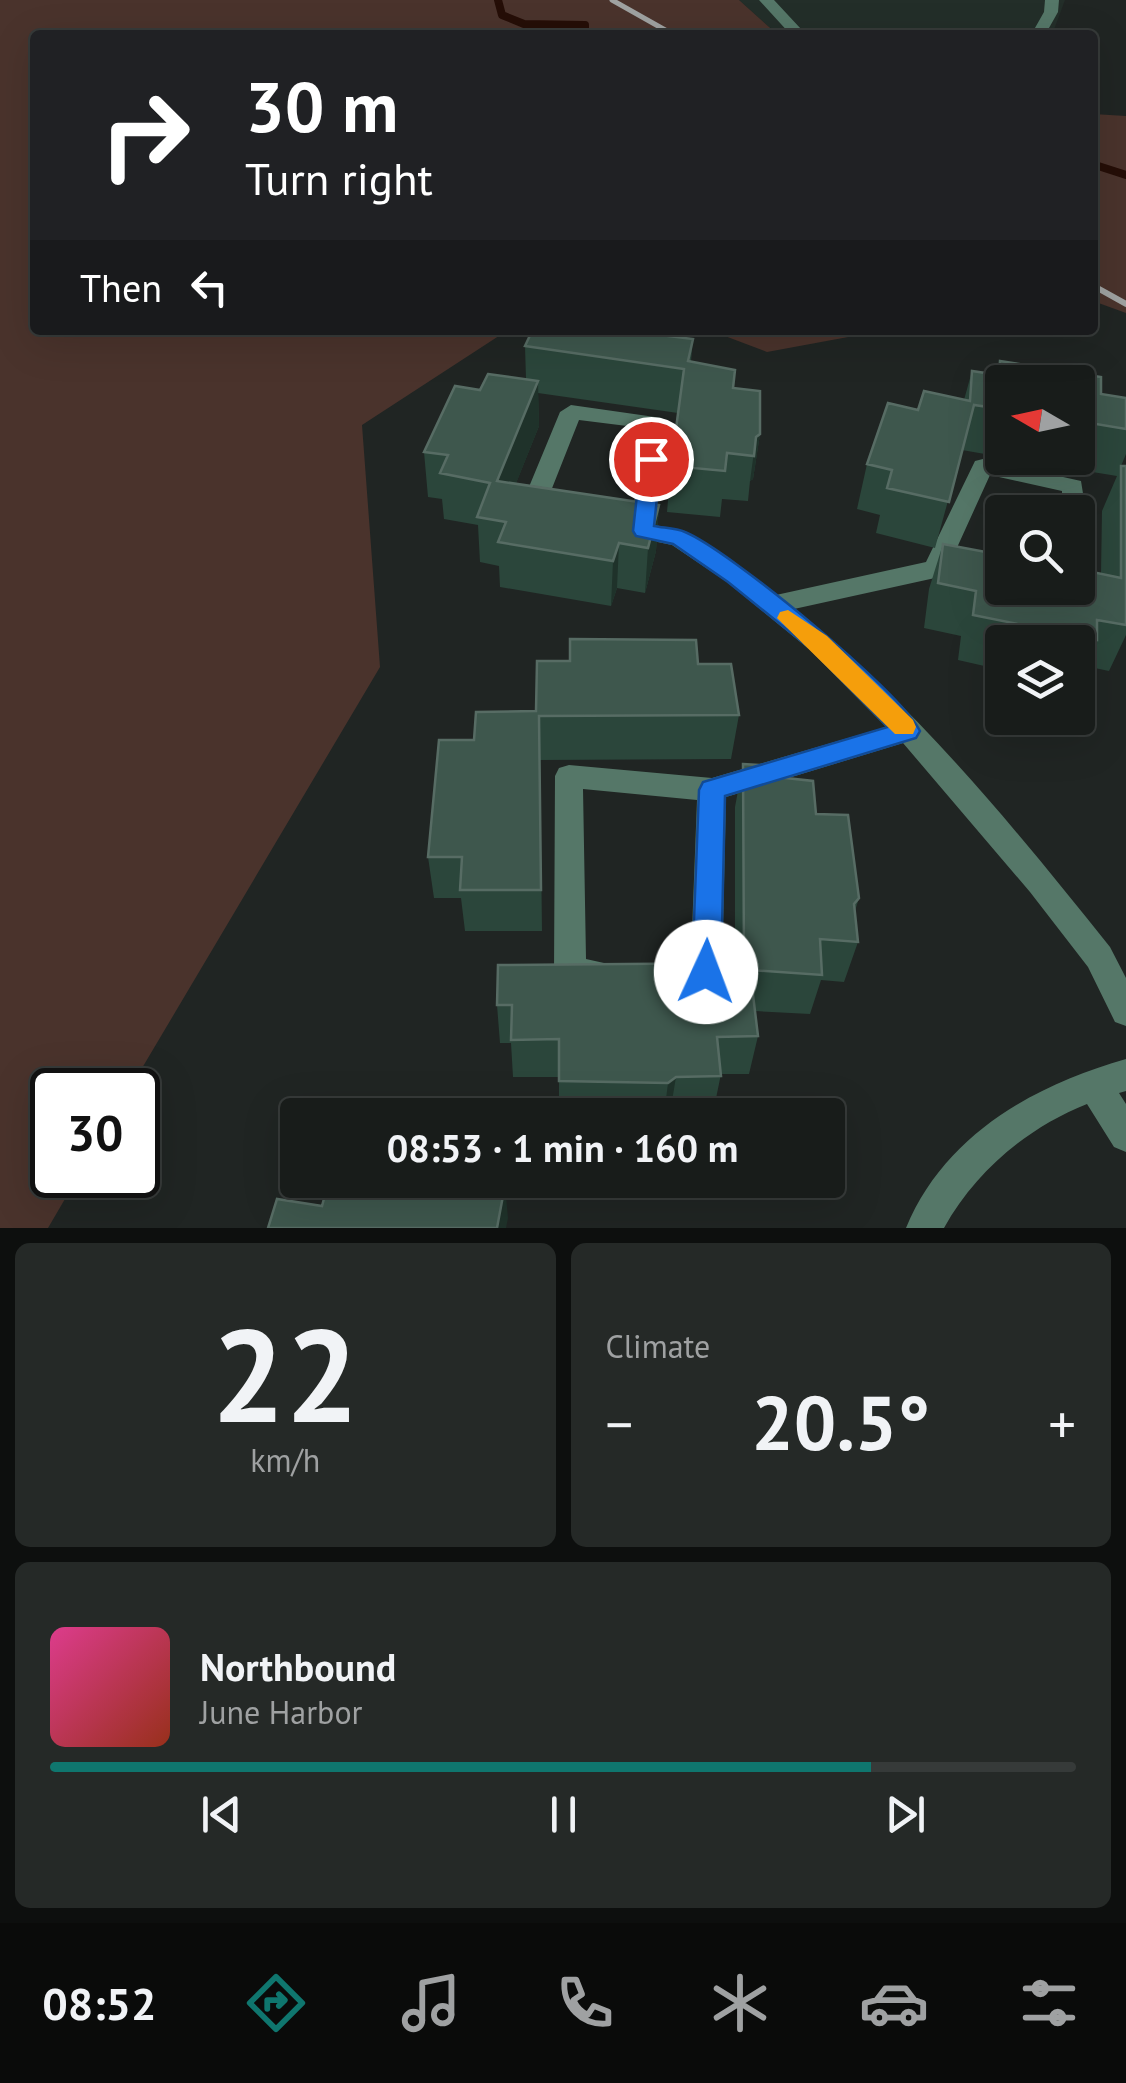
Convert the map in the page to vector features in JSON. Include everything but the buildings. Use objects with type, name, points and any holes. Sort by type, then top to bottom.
[{"type":"street","points":[[766,0],[794,30]]},
{"type":"street","points":[[1041,30],[1052,0]]},
{"type":"street","points":[[568,518],[531,511],[571,412],[654,423],[643,531]]},
{"type":"street","points":[[935,569],[983,466],[1073,486],[1073,495]]},
{"type":"street","points":[[606,524],[679,538],[819,642],[908,731],[1030,869],[1099,957],[1126,1011]]},
{"type":"street","points":[[772,605],[935,569],[985,579]]},
{"type":"street","points":[[712,790],[706,972],[570,974],[569,776],[712,790],[908,731]]},
{"type":"street","points":[[924,1228],[948,1188],[998,1134],[1027,1113],[1109,1079],[1126,1134]]},
{"type":"shaded area","points":[[0,0],[739,0],[772,30],[30,30],[30,335],[500,335],[362,425],[380,667],[142,1068],[30,1068],[30,1198],[66,1198],[48,1228],[0,1228]]},
{"type":"shaded area","points":[[739,0],[1065,0],[1054,30],[772,30]]},
{"type":"shaded area","points":[[1098,114],[1126,116],[1126,313],[1098,303]]},
{"type":"shaded area","points":[[722,335],[859,335],[767,352]]},
{"type":"waterway","points":[[498,0],[502,15],[524,24],[585,25],[585,30]]},
{"type":"waterway","points":[[1098,166],[1126,175]]},
{"type":"railway","points":[[612,0],[665,30]]},
{"type":"railway","points":[[1098,288],[1126,304]]},
{"type":"slow traffic","points":[[788,618],[819,642],[904,727]]},
{"type":"route","points":[[651,459],[643,531],[679,538],[736,576],[819,642],[908,731],[712,790],[706,972]]}]
